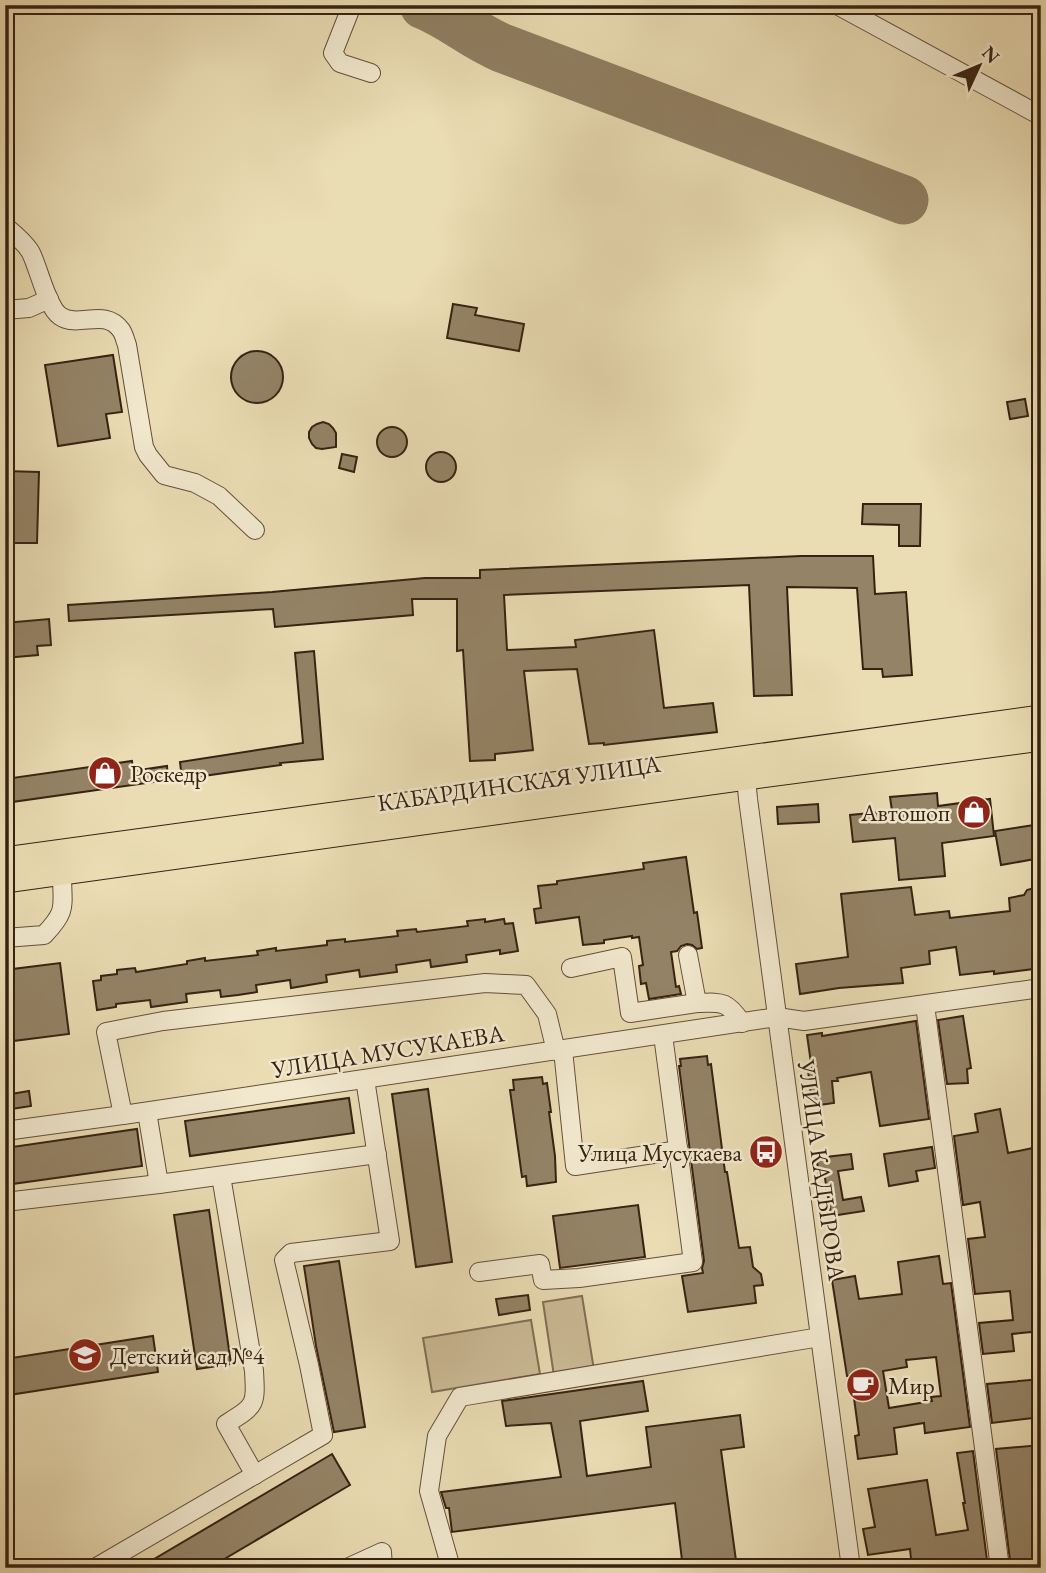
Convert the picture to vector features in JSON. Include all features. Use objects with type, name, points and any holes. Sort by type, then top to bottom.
[{"type":"main road","name":"КАБАРДИНСКАЯ УЛИЦА","points":[[5,881],[745,768],[1041,717]]},
{"type":"main road","name":"КАБАРДИНСКАЯ УЛИЦА","points":[[5,859],[745,768],[1041,739]]},
{"type":"street","points":[[352,5],[333,53],[340,62],[371,74]]},
{"type":"street","points":[[837,5],[1041,116]]},
{"type":"street","points":[[5,226],[30,250],[52,307],[61,317],[72,320],[101,318],[121,330],[127,345],[142,437],[148,454],[164,475],[195,484],[219,496],[255,530]]},
{"type":"street","points":[[5,310],[29,308],[49,299]]},
{"type":"street","name":"УЛИЦА КАДЫРОВА","points":[[745,768],[851,1568]]},
{"type":"street","points":[[5,939],[44,935],[58,920],[63,908],[62,874]]},
{"type":"street","points":[[688,955],[697,1003]]},
{"type":"street","points":[[571,968],[622,957],[630,1013],[721,1002],[734,1010],[742,1023]]},
{"type":"street","points":[[123,1115],[106,1032],[163,1021],[485,983],[526,985],[547,1014],[560,1050],[575,1166],[678,1150]]},
{"type":"street","name":"УЛИЦА МУСУКАЕВА","points":[[5,1131],[778,1017],[804,1021],[1041,988]]},
{"type":"street","points":[[925,1005],[1000,1568]]},
{"type":"street","points":[[479,1272],[540,1264],[543,1280],[579,1278],[693,1262],[663,1035]]},
{"type":"street","points":[[95,1568],[323,1435],[284,1260],[291,1254],[390,1241],[365,1079]]},
{"type":"street","points":[[147,1112],[159,1184]]},
{"type":"street","points":[[5,1202],[377,1154]]},
{"type":"street","points":[[221,1175],[254,1371],[256,1398],[250,1409],[226,1424],[254,1475]]},
{"type":"street","points":[[451,1568],[429,1491],[437,1436],[460,1397],[820,1338]]},
{"type":"street","points":[[347,1568],[382,1552],[383,1568]]},
{"type":"shaded area","points":[[582,1296],[594,1370],[554,1376],[543,1302]]},
{"type":"shaded area","points":[[531,1320],[540,1374],[432,1392],[423,1338]]},
{"type":"building","points":[[453,304],[477,308],[475,315],[524,324],[519,351],[447,338]]},
{"type":"building","points":[[257,351],[267,353],[275,359],[281,367],[281,387],[275,395],[267,401],[257,403],[247,401],[239,395],[233,387],[231,377],[233,367],[239,359],[247,353]]},
{"type":"building","points":[[113,355],[122,412],[106,414],[110,438],[58,446],[45,365]]},
{"type":"building","points":[[1025,399],[1028,416],[1010,419],[1007,402]]},
{"type":"building","points":[[323,422],[329,424],[336,433],[336,447],[322,449],[312,444],[309,432],[312,427]]},
{"type":"building","points":[[392,427],[403,431],[407,442],[403,453],[392,457],[381,453],[377,442],[381,431]]},
{"type":"building","points":[[441,452],[452,456],[456,467],[452,478],[441,482],[430,478],[426,467],[430,456]]},
{"type":"building","points":[[342,454],[357,457],[354,472],[339,468]]},
{"type":"building","points":[[5,471],[39,472],[37,543],[5,543]]},
{"type":"building","points":[[863,504],[921,504],[920,546],[899,546],[899,525],[862,524]]},
{"type":"building","points":[[801,556],[873,556],[875,594],[906,592],[912,675],[883,677],[882,669],[863,669],[857,588],[787,587],[792,695],[754,696],[749,585],[504,595],[507,650],[576,647],[575,640],[654,630],[664,708],[713,703],[717,732],[604,745],[589,744],[577,669],[524,671],[533,750],[495,754],[495,760],[470,761],[463,650],[457,651],[457,599],[412,599],[413,615],[275,627],[273,609],[69,621],[68,605],[272,592],[425,578],[480,578],[480,570]]},
{"type":"building","points":[[49,619],[51,645],[37,646],[38,655],[5,658],[5,623]]},
{"type":"building","points":[[314,651],[323,759],[182,779],[180,762],[303,743],[295,653]]},
{"type":"building","points":[[132,761],[133,771],[167,766],[168,780],[5,803],[5,779]]},
{"type":"building","points":[[937,793],[938,806],[990,799],[994,836],[942,843],[945,876],[899,880],[895,838],[853,842],[850,815],[892,811],[890,797]]},
{"type":"building","points":[[818,804],[819,822],[778,824],[777,807]]},
{"type":"building","points":[[1041,824],[1041,858],[1001,865],[995,831]]},
{"type":"building","points":[[686,857],[702,948],[697,949],[687,944],[671,952],[676,987],[679,986],[681,994],[649,999],[646,983],[641,984],[639,966],[643,965],[639,937],[583,945],[579,917],[536,923],[534,909],[541,908],[538,886],[644,869],[643,863]]},
{"type":"building","points":[[1041,886],[1041,968],[960,975],[956,947],[929,951],[930,964],[901,968],[903,983],[800,994],[796,964],[848,957],[841,894],[911,887],[915,915],[949,911],[950,918],[1010,911],[1009,898],[1024,895],[1027,890]]},
{"type":"building","points":[[485,919],[485,922],[504,919],[505,924],[513,923],[518,951],[500,954],[500,950],[466,955],[467,962],[431,967],[430,960],[396,965],[397,972],[360,977],[359,970],[326,975],[327,982],[291,988],[290,980],[256,985],[257,992],[238,995],[221,997],[220,990],[186,994],[187,1002],[151,1007],[150,1000],[116,1004],[116,1007],[97,1010],[93,981],[101,980],[101,976],[117,974],[117,970],[135,968],[136,972],[187,964],[187,961],[205,958],[205,961],[258,955],[257,951],[276,948],[276,951],[327,945],[327,941],[345,939],[345,942],[398,936],[397,931],[416,929],[417,932],[468,926],[467,921]]},
{"type":"building","points":[[60,963],[69,1034],[5,1042],[5,970]]},
{"type":"building","points":[[963,1016],[971,1068],[967,1069],[968,1083],[947,1084],[938,1020]]},
{"type":"building","points":[[916,1021],[929,1119],[880,1126],[871,1072],[837,1078],[838,1081],[832,1081],[834,1103],[812,1106],[808,1070],[812,1070],[807,1035],[822,1033],[822,1036]]},
{"type":"building","points":[[707,1056],[708,1065],[711,1064],[725,1172],[739,1248],[750,1247],[753,1267],[761,1274],[763,1285],[754,1286],[756,1303],[688,1312],[682,1276],[703,1273],[704,1261],[679,1066],[680,1059]]},
{"type":"building","points":[[542,1077],[543,1084],[547,1083],[551,1112],[556,1182],[527,1186],[526,1176],[522,1177],[510,1090],[514,1090],[513,1080]]},
{"type":"building","points":[[428,1089],[452,1262],[416,1267],[392,1094]]},
{"type":"building","points":[[29,1091],[31,1106],[5,1110],[5,1095]]},
{"type":"building","points":[[349,1098],[354,1133],[190,1156],[185,1121]]},
{"type":"building","points":[[1000,1109],[1008,1153],[1033,1148],[1037,1169],[1041,1169],[1041,1331],[1012,1334],[1014,1351],[983,1354],[979,1323],[1013,1320],[1010,1291],[975,1294],[968,1239],[985,1237],[980,1202],[963,1205],[954,1136],[978,1132],[975,1114]]},
{"type":"building","points":[[137,1129],[142,1166],[5,1185],[5,1148]]},
{"type":"building","points":[[932,1147],[935,1168],[916,1171],[918,1181],[889,1186],[884,1154]]},
{"type":"building","points":[[851,1154],[853,1169],[838,1171],[843,1200],[861,1197],[864,1211],[831,1216],[824,1172],[818,1173],[817,1158]]},
{"type":"building","points":[[638,1205],[645,1257],[560,1268],[553,1216]]},
{"type":"building","points":[[209,1210],[231,1364],[197,1369],[174,1215]]},
{"type":"building","points":[[939,1256],[943,1284],[951,1283],[970,1427],[925,1433],[924,1423],[894,1428],[897,1454],[858,1459],[855,1436],[859,1435],[851,1376],[847,1376],[832,1280],[855,1276],[859,1299],[902,1294],[898,1262]],"holes":[[[936,1357],[941,1396],[931,1397],[932,1401],[889,1408],[883,1371],[907,1367],[906,1360]]]},
{"type":"building","points":[[339,1261],[365,1427],[334,1432],[316,1346],[304,1266]]},
{"type":"building","points":[[528,1295],[530,1310],[499,1315],[496,1299]]},
{"type":"building","points":[[153,1336],[158,1372],[9,1395],[5,1359]]},
{"type":"building","points":[[1041,1379],[1041,1417],[992,1423],[987,1384]]},
{"type":"building","points":[[643,1381],[648,1411],[580,1421],[587,1476],[651,1467],[646,1427],[740,1415],[744,1447],[721,1450],[737,1568],[683,1568],[675,1503],[452,1532],[449,1508],[446,1508],[441,1492],[561,1477],[551,1423],[506,1426],[502,1401]]},
{"type":"building","points":[[1041,1445],[1041,1459],[1032,1460],[1038,1506],[1041,1506],[1041,1568],[1011,1568],[996,1449]]},
{"type":"building","points":[[973,1451],[988,1568],[912,1568],[910,1549],[868,1555],[863,1529],[875,1527],[868,1489],[927,1480],[936,1535],[968,1530],[957,1453]]},
{"type":"building","points":[[332,1454],[350,1485],[209,1568],[139,1568]]},
{"type":"taxiway","points":[[424,5],[502,48],[904,200]]},
{"type":"place","name":"Роскедр","points":[[105,773]]},
{"type":"place","name":"Автошоп","points":[[974,812]]},
{"type":"place","name":"Улица Мусукаева","points":[[766,1152]]},
{"type":"place","name":"Детский сад №4","points":[[85,1355]]},
{"type":"place","name":"Мир","points":[[863,1385]]}]
